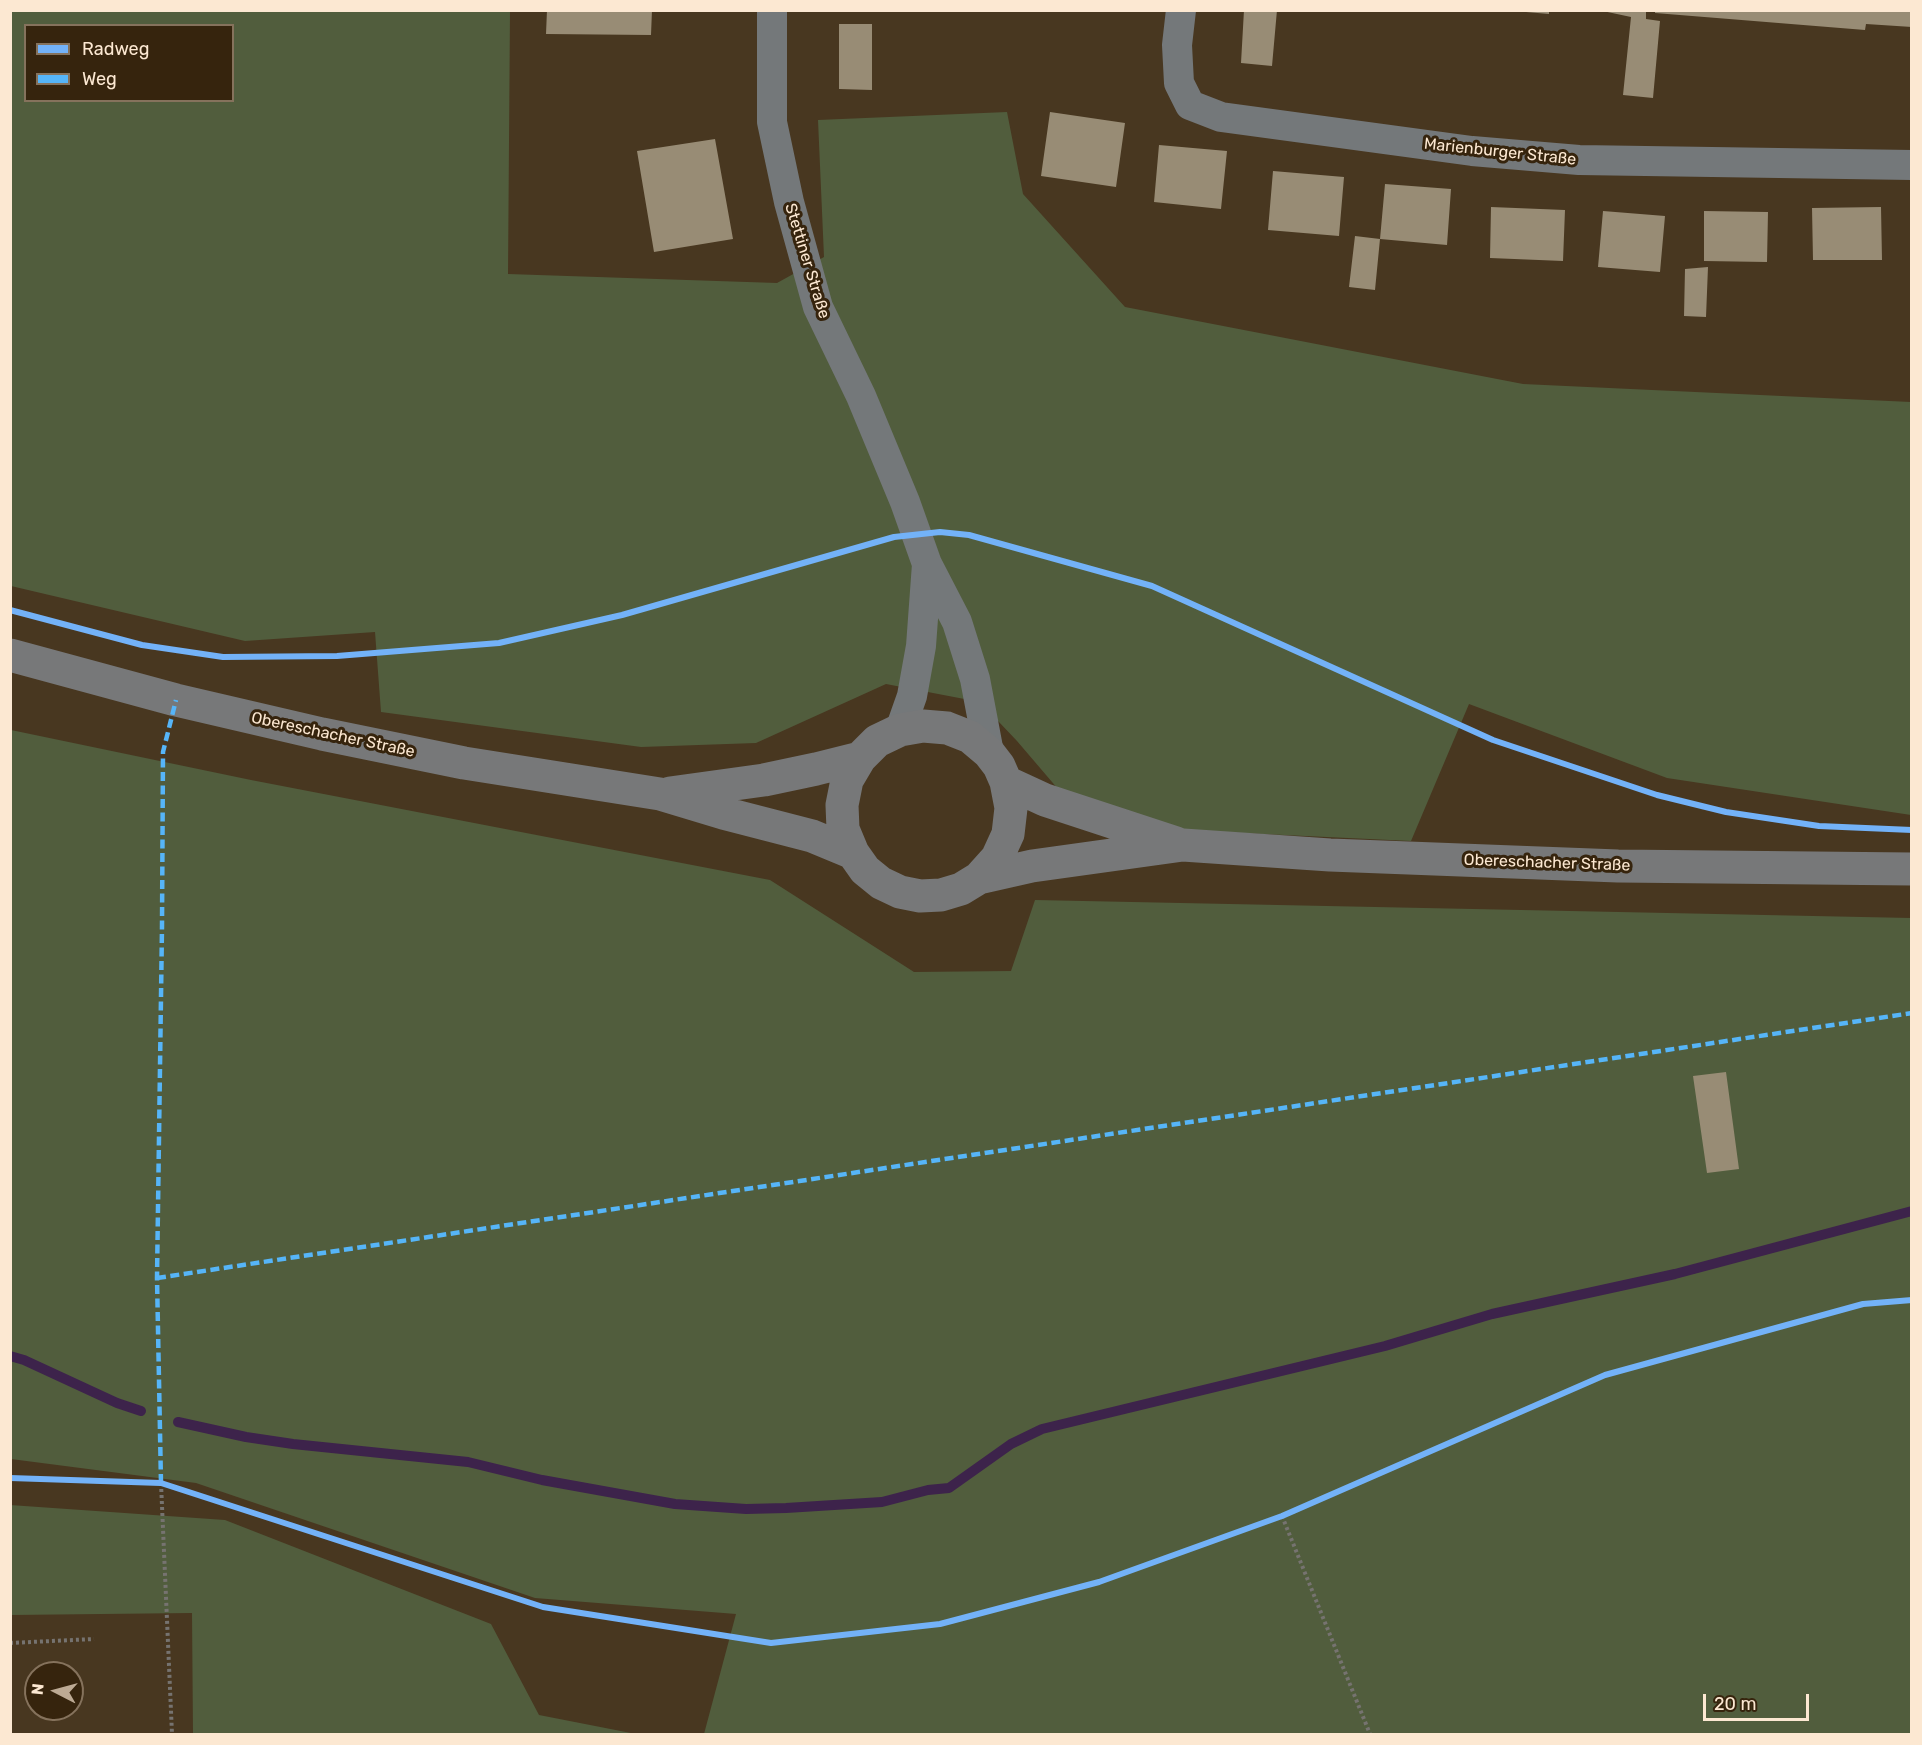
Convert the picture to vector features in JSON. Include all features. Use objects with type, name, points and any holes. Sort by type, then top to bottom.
[{"type":"main road","name":"Obereschacher Straße","points":[[10,655],[176,700],[322,734],[464,763],[660,794],[812,836],[853,853]]},
{"type":"main road","points":[[923,726],[947,728],[970,737],[989,753],[999,766],[1006,782],[1011,808],[1008,834],[997,858],[979,878],[961,889],[920,896],[900,892],[881,883],[865,870],[853,853],[843,830],[842,805],[847,780],[860,758],[877,741],[900,730],[923,726]]},
{"type":"main road","name":"Obereschacher Straße","points":[[660,794],[764,780],[860,758]]},
{"type":"main road","name":"Obereschacher Straße","points":[[1006,782],[1045,800],[1183,845]]},
{"type":"main road","name":"Obereschacher Straße","points":[[979,878],[1032,866],[1183,845],[1330,855],[1618,866],[1911,869]]},
{"type":"street","name":"Stettiner Straße","points":[[772,10],[772,122],[792,213],[818,307],[865,406],[905,502],[927,564],[957,622],[975,679],[989,753]]},
{"type":"street","name":"Marienburger Straße","points":[[1181,10],[1177,45],[1179,83],[1190,105],[1221,117],[1472,151],[1579,160],[1911,165]]},
{"type":"street","name":"Stettiner Straße","points":[[900,730],[912,696],[921,646],[927,564]]},
{"type":"path","points":[[161,1483],[172,1734]]},
{"type":"path","points":[[1282,1516],[1370,1734]]},
{"type":"path","points":[[10,1643],[94,1639]]},
{"type":"green space","points":[[11,11],[510,11],[508,274],[777,283],[824,257],[818,120],[1007,112],[1023,194],[1125,307],[1523,384],[1911,402],[1911,815],[1667,778],[1469,704],[1411,841],[1157,829],[1058,789],[980,702],[886,684],[756,743],[641,747],[381,712],[375,632],[245,641],[11,586]]},
{"type":"green space","points":[[11,730],[251,780],[770,880],[914,972],[1011,971],[1035,900],[1911,918],[1911,1734],[704,1734],[736,1614],[535,1598],[196,1483],[11,1459]]},
{"type":"green space","points":[[10,1505],[225,1520],[491,1624],[539,1715],[636,1734],[193,1734],[192,1613],[11,1615]]},
{"type":"building","points":[[547,10],[652,10],[651,35],[546,34]]},
{"type":"building","points":[[1244,10],[1277,10],[1272,66],[1241,63]]},
{"type":"building","points":[[1526,10],[1549,10],[1549,14],[1526,12]]},
{"type":"building","points":[[1598,10],[1646,10],[1646,19],[1660,21],[1653,98],[1623,95],[1631,17]]},
{"type":"building","points":[[1655,10],[1912,10],[1912,27],[1866,24],[1865,30],[1655,13]]},
{"type":"building","points":[[839,24],[872,24],[872,90],[839,89]]},
{"type":"building","points":[[1050,112],[1125,123],[1116,187],[1041,176]]},
{"type":"building","points":[[715,139],[733,239],[654,252],[637,151]]},
{"type":"building","points":[[1159,145],[1227,151],[1221,209],[1154,202]]},
{"type":"building","points":[[1273,171],[1344,177],[1339,236],[1268,230]]},
{"type":"building","points":[[1385,184],[1451,189],[1447,245],[1380,239]]},
{"type":"building","points":[[1491,207],[1565,210],[1563,261],[1490,258]]},
{"type":"building","points":[[1881,207],[1882,260],[1813,260],[1812,208]]},
{"type":"building","points":[[1603,211],[1665,216],[1660,272],[1598,267]]},
{"type":"building","points":[[1704,211],[1768,212],[1767,262],[1704,261]]},
{"type":"building","points":[[1355,236],[1380,239],[1375,290],[1349,287]]},
{"type":"building","points":[[1708,267],[1706,317],[1684,316],[1685,269]]},
{"type":"building","points":[[1726,1072],[1739,1169],[1707,1173],[1693,1076]]},
{"type":"waterway","points":[[178,1422],[246,1437],[293,1444],[468,1462],[542,1480],[675,1504],[746,1509],[882,1502],[928,1490],[949,1488],[1011,1444],[1042,1429],[1385,1346],[1492,1314],[1675,1274],[1912,1211]]},
{"type":"waterway","points":[[10,1356],[24,1360],[117,1403],[141,1411]]},
{"type":"marked path","points":[[161,1483],[157,1278],[163,752],[176,700]]},
{"type":"marked path","points":[[157,1278],[1912,1013]]},
{"type":"cycle path","points":[[10,610],[142,645],[223,657],[337,656],[499,643],[622,615],[894,537],[940,532],[969,535],[1152,586],[1493,740],[1657,795],[1726,812],[1819,826],[1912,830]]},
{"type":"cycle path","points":[[10,1478],[161,1483],[543,1607],[771,1643],[940,1624],[1099,1582],[1282,1516],[1605,1375],[1863,1304],[1912,1300]]}]
